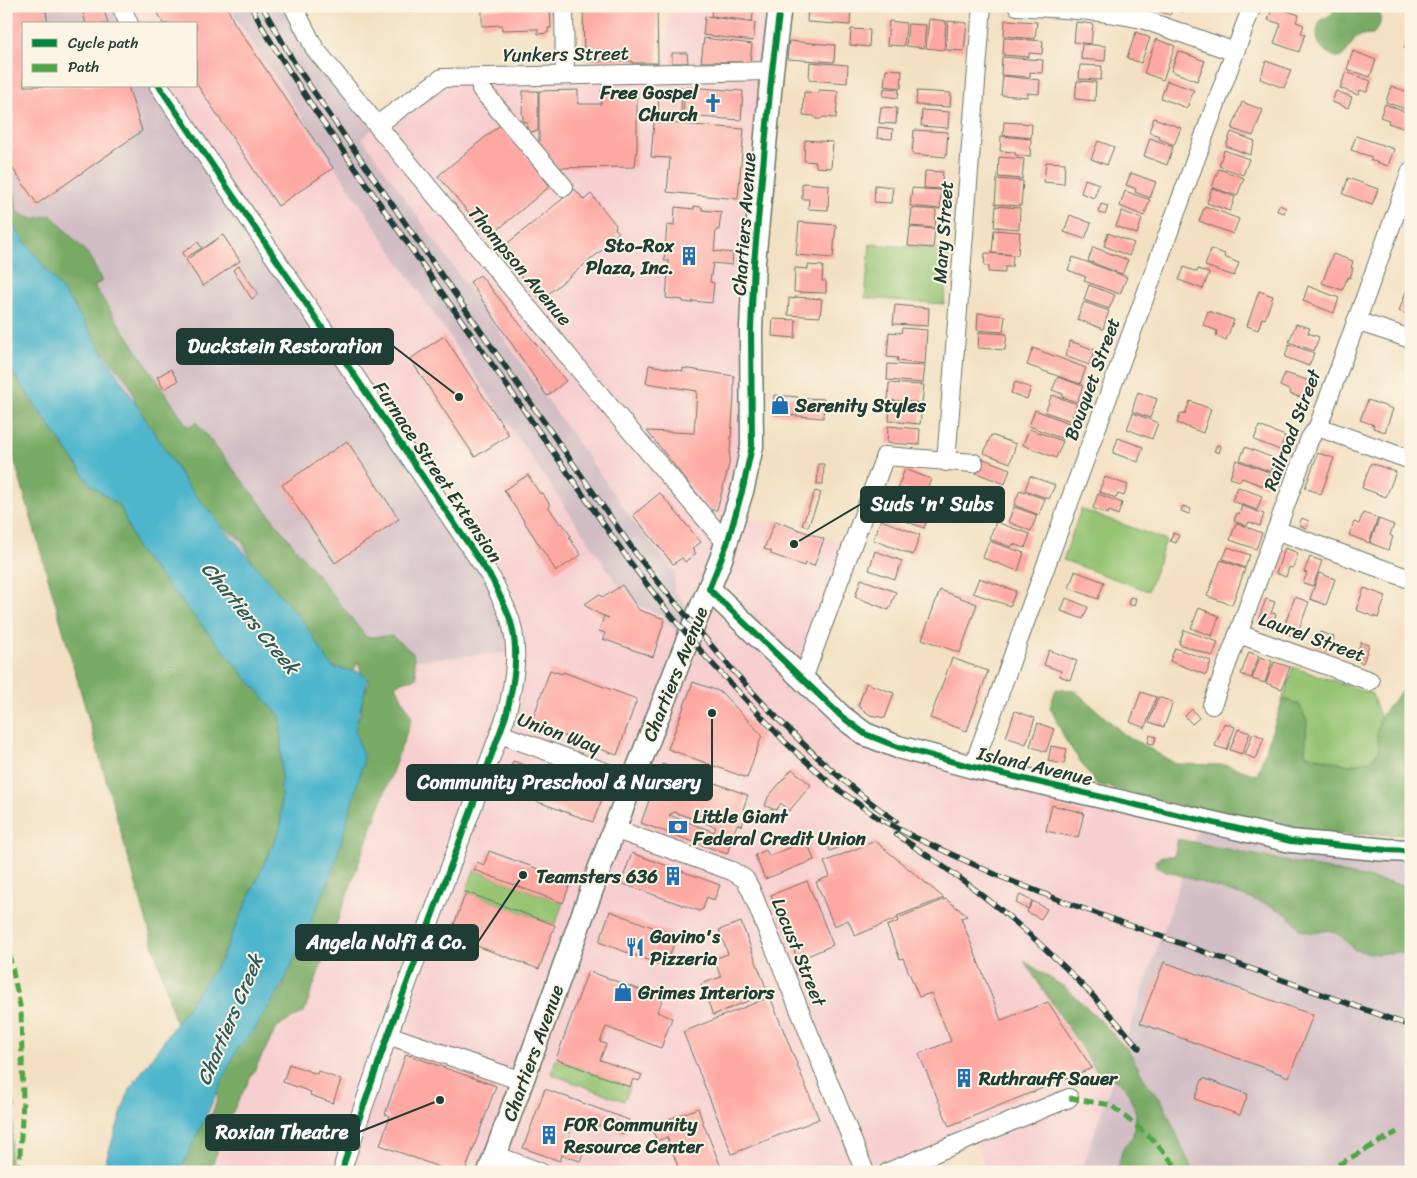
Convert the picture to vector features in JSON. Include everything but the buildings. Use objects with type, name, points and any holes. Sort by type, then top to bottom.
[{"type":"main road","name":"Chartiers Avenue","points":[[492,1163],[614,829],[727,544],[742,488],[752,446],[751,329],[754,263],[780,6]]},
{"type":"main road","name":"Island Avenue","points":[[709,589],[841,716],[865,734],[898,747],[973,767],[1291,841],[1411,851]]},
{"type":"street","points":[[121,6],[128,22]]},
{"type":"street","name":"Thompson Avenue","points":[[293,6],[315,49],[377,126],[611,408],[727,544]]},
{"type":"street","points":[[564,6],[566,75]]},
{"type":"street","name":"Mary Street","points":[[946,462],[982,6]]},
{"type":"street","points":[[1017,6],[1114,14],[1144,13],[1235,52]]},
{"type":"street","name":"Bouquet Street","points":[[973,767],[1252,6]]},
{"type":"street","name":"Yunkers Street","points":[[377,126],[442,78],[772,72]]},
{"type":"street","points":[[481,77],[481,88],[564,186]]},
{"type":"street","name":"Furnace Street Extension","points":[[160,88],[492,579],[510,619],[516,652],[516,668],[506,716],[388,1035],[344,1163],[343,1172]]},
{"type":"street","name":"Railroad Street","points":[[1212,705],[1310,438],[1318,427],[1411,171]]},
{"type":"street","points":[[1356,321],[1411,339]]},
{"type":"street","points":[[1318,427],[1411,460]]},
{"type":"street","points":[[803,680],[885,456],[974,463]]},
{"type":"street","points":[[1276,530],[1407,578]]},
{"type":"street","name":"Laurel Street","points":[[1239,634],[1370,681]]},
{"type":"street","name":"Union Way","points":[[500,734],[632,782]]},
{"type":"street","name":"Locust Street","points":[[614,829],[732,871],[745,880],[751,890],[865,1172]]},
{"type":"street","points":[[388,1035],[522,1081]]},
{"type":"street","points":[[888,1172],[1069,1098]]},
{"type":"street","points":[[492,1163],[540,1172]]},
{"type":"shaded area","points":[[6,6],[121,6],[128,22],[22,22],[22,88],[160,88],[473,551],[516,652],[332,667],[6,261]]},
{"type":"shaded area","points":[[121,6],[231,6],[238,20],[431,310],[619,585],[623,583],[639,606],[662,615],[686,644],[697,618],[674,590],[675,573],[636,525],[362,138],[442,78],[664,74],[670,6],[780,6],[736,512],[771,525],[774,518],[852,547],[803,680],[865,734],[1201,820],[1081,1172],[987,1172],[973,1138],[888,1172],[180,1172],[237,1049],[332,667],[516,652],[160,88],[198,88],[198,22],[128,22]]},
{"type":"shaded area","points":[[231,6],[293,6],[377,125],[362,138],[636,525],[675,573],[674,590],[697,618],[686,644],[662,615],[639,606],[623,584],[619,586],[237,20]]},
{"type":"shaded area","points":[[1201,820],[1411,851],[1411,1172],[1081,1172]]},
{"type":"green space","points":[[1336,6],[1375,6],[1380,20],[1379,27],[1373,34],[1360,36],[1340,58],[1331,55],[1324,49],[1317,38],[1320,21],[1332,14]]},
{"type":"green space","points":[[6,178],[15,194],[17,212],[33,219],[51,215],[88,254],[102,281],[94,286],[188,427],[196,422],[366,637],[392,636],[413,653],[417,678],[395,684],[412,718],[304,1012],[277,1027],[230,1117],[211,1168],[201,1172],[193,1171],[186,1167],[181,1158],[201,1125],[212,1113],[218,1098],[217,1090],[227,1065],[232,1062],[232,1054],[236,1045],[247,1039],[250,1022],[273,995],[283,987],[285,972],[312,899],[329,884],[327,875],[335,843],[344,832],[340,823],[347,804],[352,803],[353,785],[364,759],[356,750],[353,721],[361,715],[362,698],[370,682],[363,678],[358,661],[350,680],[342,683],[261,581],[242,540],[192,506],[176,466],[141,417],[129,383],[86,330],[74,304],[58,291],[6,225]]},
{"type":"green space","points":[[870,244],[949,250],[944,304],[865,298]]},
{"type":"green space","points":[[6,363],[91,485],[121,507],[137,549],[281,718],[281,827],[220,961],[176,1024],[6,431]]},
{"type":"green space","points":[[1081,509],[1166,540],[1148,591],[1063,560]]},
{"type":"green space","points":[[1293,667],[1372,694],[1380,717],[1377,734],[1379,750],[1371,760],[1349,765],[1305,754],[1307,721],[1299,704],[1283,699]]},
{"type":"green space","points":[[1411,681],[1411,835],[1294,834],[1096,784],[1066,741],[1050,707],[1056,689],[1074,690],[1124,734],[1176,764],[1226,765],[1257,775],[1283,699],[1299,704],[1307,721],[1305,754],[1349,765],[1371,760],[1379,750],[1377,734],[1380,717]]},
{"type":"green space","points":[[1178,839],[1411,887],[1411,960],[1400,952],[1376,954],[1355,950],[1341,936],[1329,930],[1314,933],[1301,930],[1288,915],[1270,905],[1158,868],[1155,861],[1162,856],[1174,856]]},
{"type":"green space","points":[[474,870],[563,903],[555,925],[466,892]]},
{"type":"green space","points":[[1024,961],[1067,989],[1097,1017],[1131,1054],[1144,1079],[1162,1101],[1193,1172],[1113,1172],[1117,1169],[1123,1148],[1133,1136],[1136,1113],[1127,1089],[1114,1079],[1100,1076]]},
{"type":"green space","points":[[556,1059],[630,1087],[624,1101],[551,1074]]},
{"type":"green space","points":[[6,1081],[15,1105],[9,1172],[6,1172]]},
{"type":"water","name":"Chartiers Creek","points":[[6,216],[73,305],[188,486],[305,624],[332,667],[360,672],[368,679],[355,730],[364,760],[333,870],[285,980],[255,1029],[237,1049],[180,1172],[102,1172],[129,1090],[220,961],[281,827],[281,718],[137,549],[121,507],[91,485],[6,363]]},
{"type":"railway","points":[[251,6],[274,48],[318,115],[630,562],[664,607],[707,658],[784,741],[832,785],[878,818],[914,837],[1001,877],[1062,901],[1411,1026]]},
{"type":"railway","points":[[262,6],[295,64],[327,111],[639,558],[727,664],[791,732],[860,794],[896,821]]},
{"type":"railway","points":[[896,834],[967,884],[1021,927],[1102,1005],[1139,1048]]},
{"type":"marked path","points":[[6,939],[21,1010],[23,1100],[19,1172]]},
{"type":"marked path","points":[[1069,1098],[1111,1105],[1153,1140],[1181,1172]]},
{"type":"marked path","points":[[1325,1172],[1397,1132]]},
{"type":"cycle path","points":[[780,6],[754,263],[751,329],[752,446],[743,488],[727,544],[709,589],[841,716],[865,734],[898,747],[973,767],[1291,841],[1411,851]]},
{"type":"cycle path","points":[[160,88],[492,579],[508,614],[513,631],[515,667],[506,716],[388,1035],[344,1163],[343,1172]]},
{"type":"place","name":"Free Gospel Church","points":[[713,103]]},
{"type":"place","name":"Sto-Rox Plaza, Inc.","points":[[689,256]]},
{"type":"place","name":"Duckstein Restoration","points":[[459,397]]},
{"type":"place","name":"Serenity Styles","points":[[780,405]]},
{"type":"place","name":"Suds 'n' Subs","points":[[794,544]]},
{"type":"place","name":"Community Preschool & Nursery","points":[[712,713]]},
{"type":"place","name":"Little Giant Federal Credit Union","points":[[678,827]]},
{"type":"place","name":"Angela Nolfi & Co.","points":[[523,875]]},
{"type":"place","name":"Teamsters 636","points":[[673,876]]},
{"type":"place","name":"Gavino's Pizzeria","points":[[635,947]]},
{"type":"place","name":"Grimes Interiors","points":[[623,992]]},
{"type":"place","name":"Ruthrauff Sauer","points":[[964,1078]]},
{"type":"place","name":"Roxian Theatre","points":[[440,1100]]},
{"type":"place","name":"FOR Community Resource Center","points":[[549,1135]]}]
